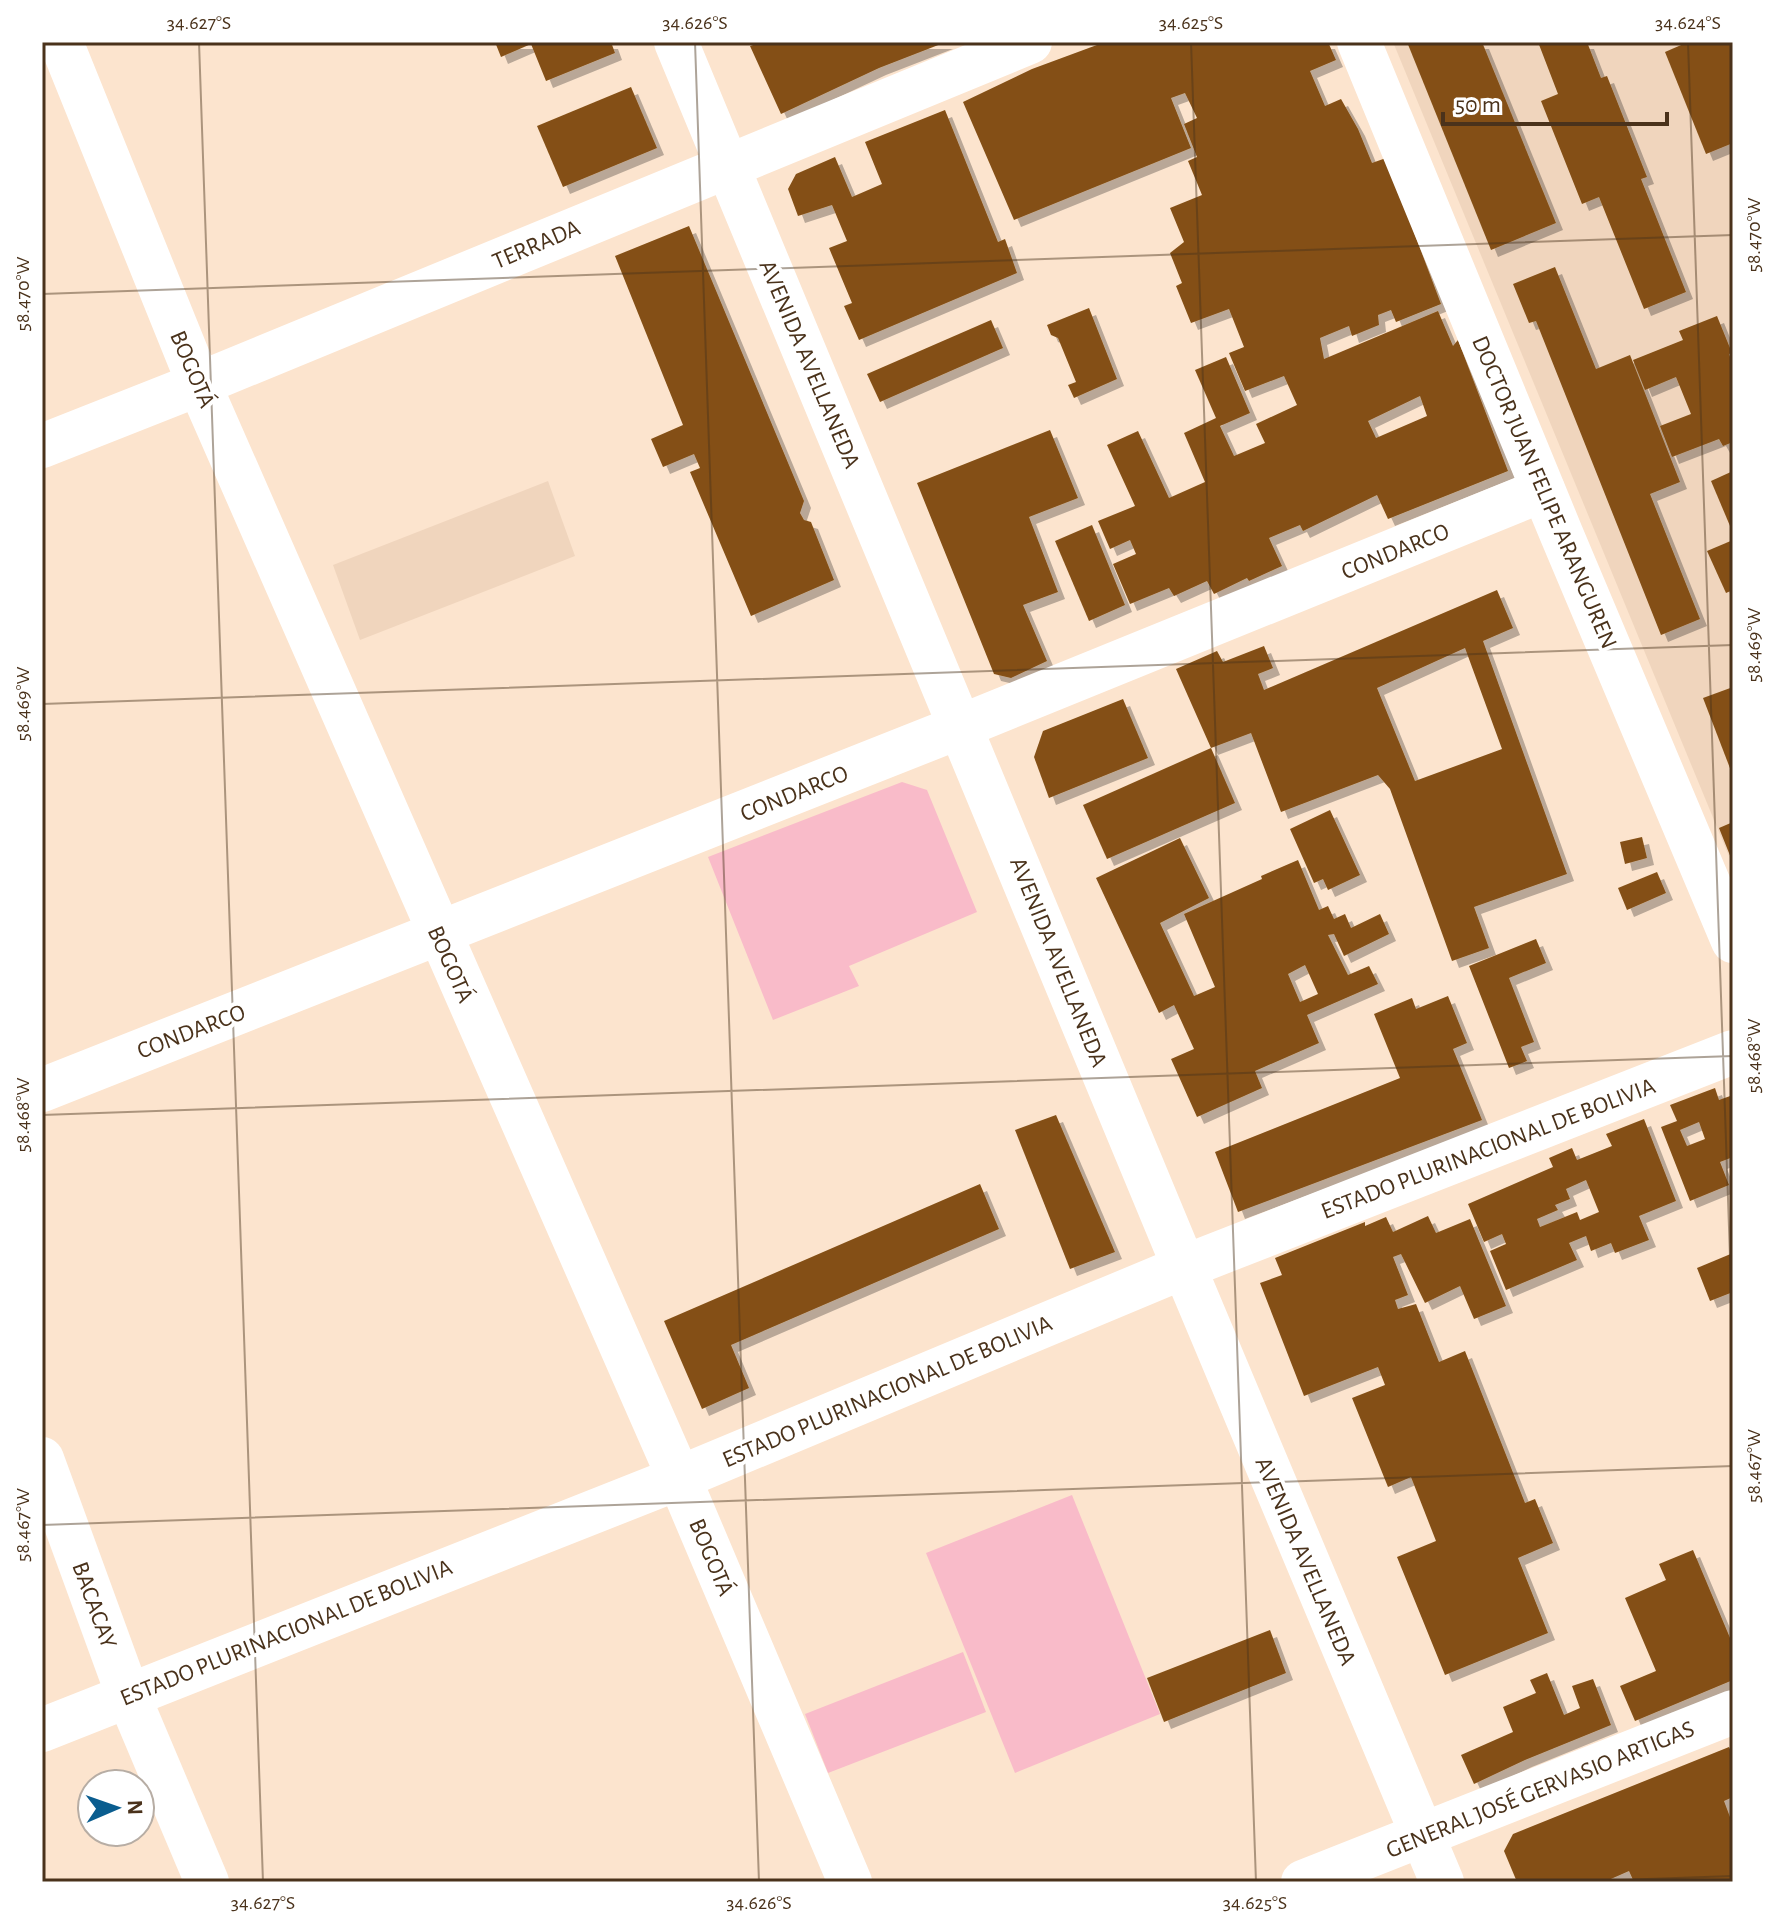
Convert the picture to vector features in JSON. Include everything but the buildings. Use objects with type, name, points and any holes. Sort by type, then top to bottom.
[{"type":"street","name":"BOGOTÁ","points":[[61,42],[199,384],[679,1478],[850,1882]]},
{"type":"street","name":"AVENIDA AVELLANEDA","points":[[676,42],[1442,1882]]},
{"type":"street","name":"TERRADA","points":[[42,446],[1030,42]]},
{"type":"street","name":"DOCTOR JUAN FELIPE ARANGUREN","points":[[1359,42],[1733,941]]},
{"type":"street","name":"CONDARCO","points":[[42,1090],[962,726],[1543,490]]},
{"type":"street","name":"ESTADO PLURINACIONAL DE BOLIVIA","points":[[42,1730],[679,1478],[1184,1267],[1733,1052]]},
{"type":"street","name":"BACACAY","points":[[42,1459],[128,1695],[207,1882]]},
{"type":"street","name":"GENERAL JOSÉ GERVASIO ARTIGAS","points":[[1303,1882],[1733,1712]]},
{"type":"shaded area","points":[[1393,42],[1733,42],[1733,866],[1655,677]]},
{"type":"shaded area","points":[[548,481],[575,556],[360,640],[333,565]]},
{"type":"shaded area","points":[[902,782],[927,790],[977,912],[849,966],[859,986],[773,1020],[708,857]]},
{"type":"shaded area","points":[[1072,1495],[1160,1714],[1015,1773],[926,1553]]},
{"type":"shaded area","points":[[963,1652],[986,1712],[828,1773],[805,1714]]}]
